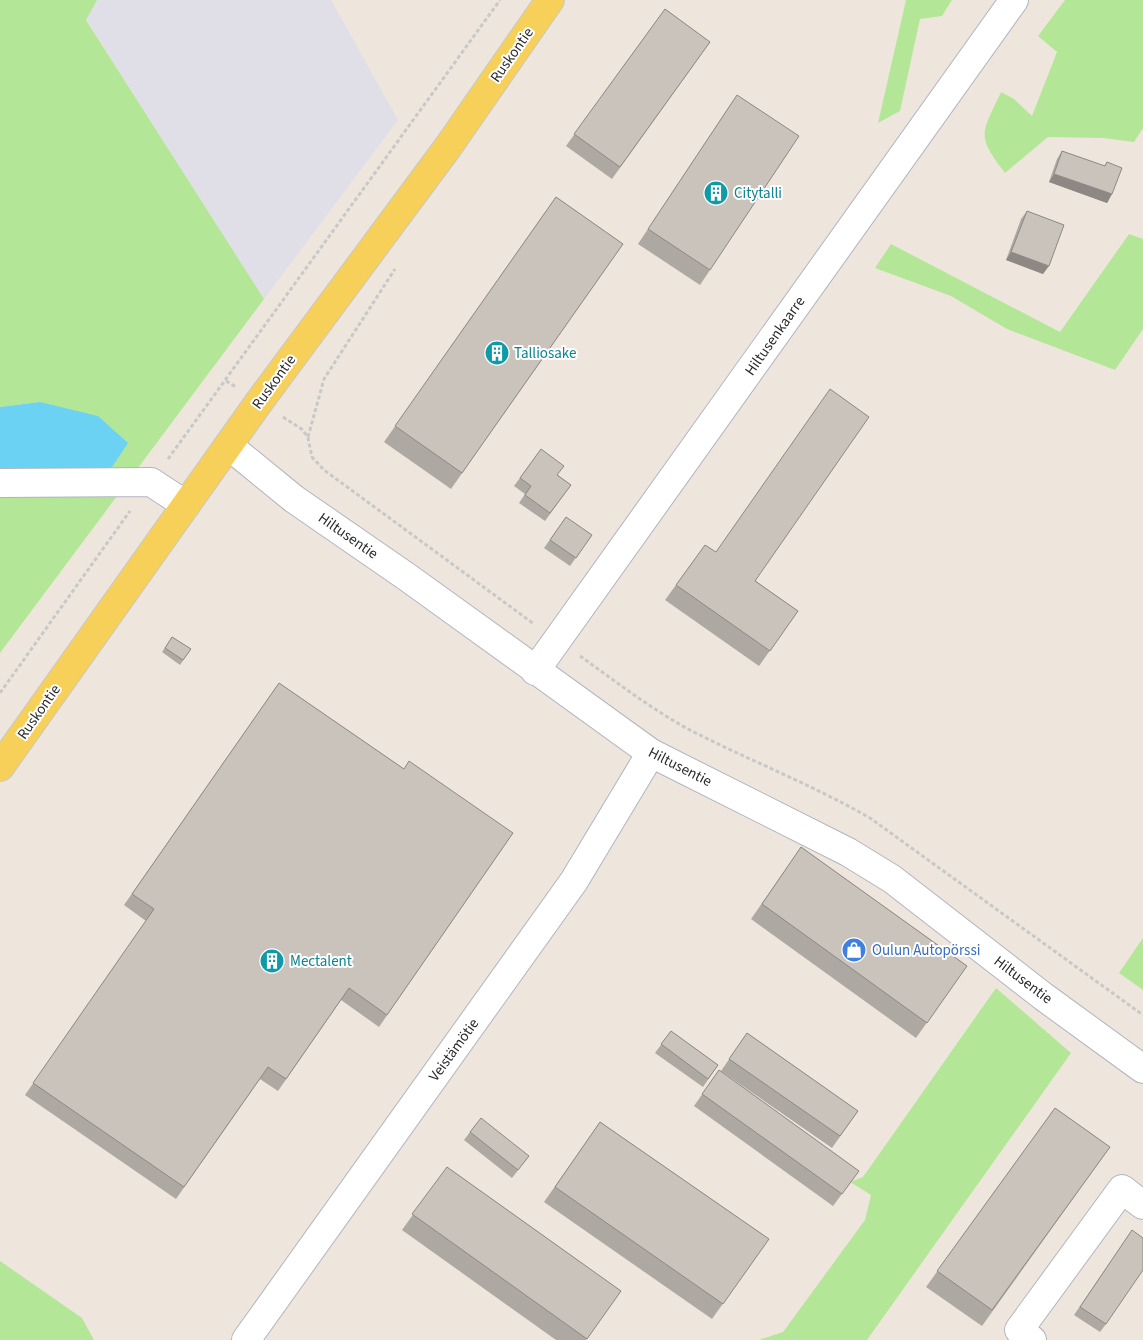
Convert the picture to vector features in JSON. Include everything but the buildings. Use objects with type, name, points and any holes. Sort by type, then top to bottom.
[{"type":"main road","name":"Ruskontie","points":[[0,767],[259,402],[448,147],[550,0]]},
{"type":"street","name":"Hiltusenkaarre","points":[[535,672],[1014,0]]},
{"type":"street","name":"Hiltusentie","points":[[229,446],[294,498],[407,577],[535,672],[651,753],[848,852],[892,879],[1044,997],[1143,1068]]},
{"type":"street","points":[[0,483],[151,482],[186,504]]},
{"type":"street","name":"Veistämötie","points":[[246,1340],[574,881],[651,753]]},
{"type":"street","points":[[1032,1340],[1019,1330],[1122,1189],[1143,1205]]},
{"type":"path","points":[[0,694],[500,0]]},
{"type":"path","points":[[308,438],[324,379],[397,266]]},
{"type":"path","points":[[226,381],[304,430],[308,438],[312,457],[324,470],[663,714],[722,746],[826,793],[870,818],[1143,1015]]},
{"type":"shaded area","points":[[97,0],[331,0],[398,120],[264,299],[86,19]]},
{"type":"green space","points":[[0,0],[97,0],[86,20],[264,299],[0,653],[0,473],[40,402],[0,407]]},
{"type":"green space","points":[[906,0],[952,0],[942,16],[920,19],[900,111],[878,123]]},
{"type":"green space","points":[[1065,0],[1143,0],[1143,128],[1134,142],[1103,138],[1048,137],[1005,173],[989,150],[986,141],[986,126],[989,117],[1001,92],[1014,99],[1032,116],[1057,52],[1038,36]]},
{"type":"green space","points":[[1129,234],[1143,239],[1143,329],[1115,370],[1007,329],[951,296],[875,268],[891,244],[1060,332]]},
{"type":"green space","points":[[1143,938],[1143,990],[1119,973]]},
{"type":"green space","points":[[996,988],[1071,1053],[867,1340],[759,1340],[783,1332],[865,1220],[871,1195],[850,1182],[863,1177]]},
{"type":"green space","points":[[0,1261],[82,1318],[94,1340],[0,1340]]},
{"type":"water","points":[[40,402],[98,416],[128,443],[112,467],[82,473],[0,473],[0,407]]},
{"type":"place","name":"Citytalli","points":[[716,193]]},
{"type":"place","name":"Talliosake","points":[[497,353]]},
{"type":"place","name":"Oulun Autopörssi","points":[[854,950]]},
{"type":"place","name":"Mectalent","points":[[272,961]]}]
